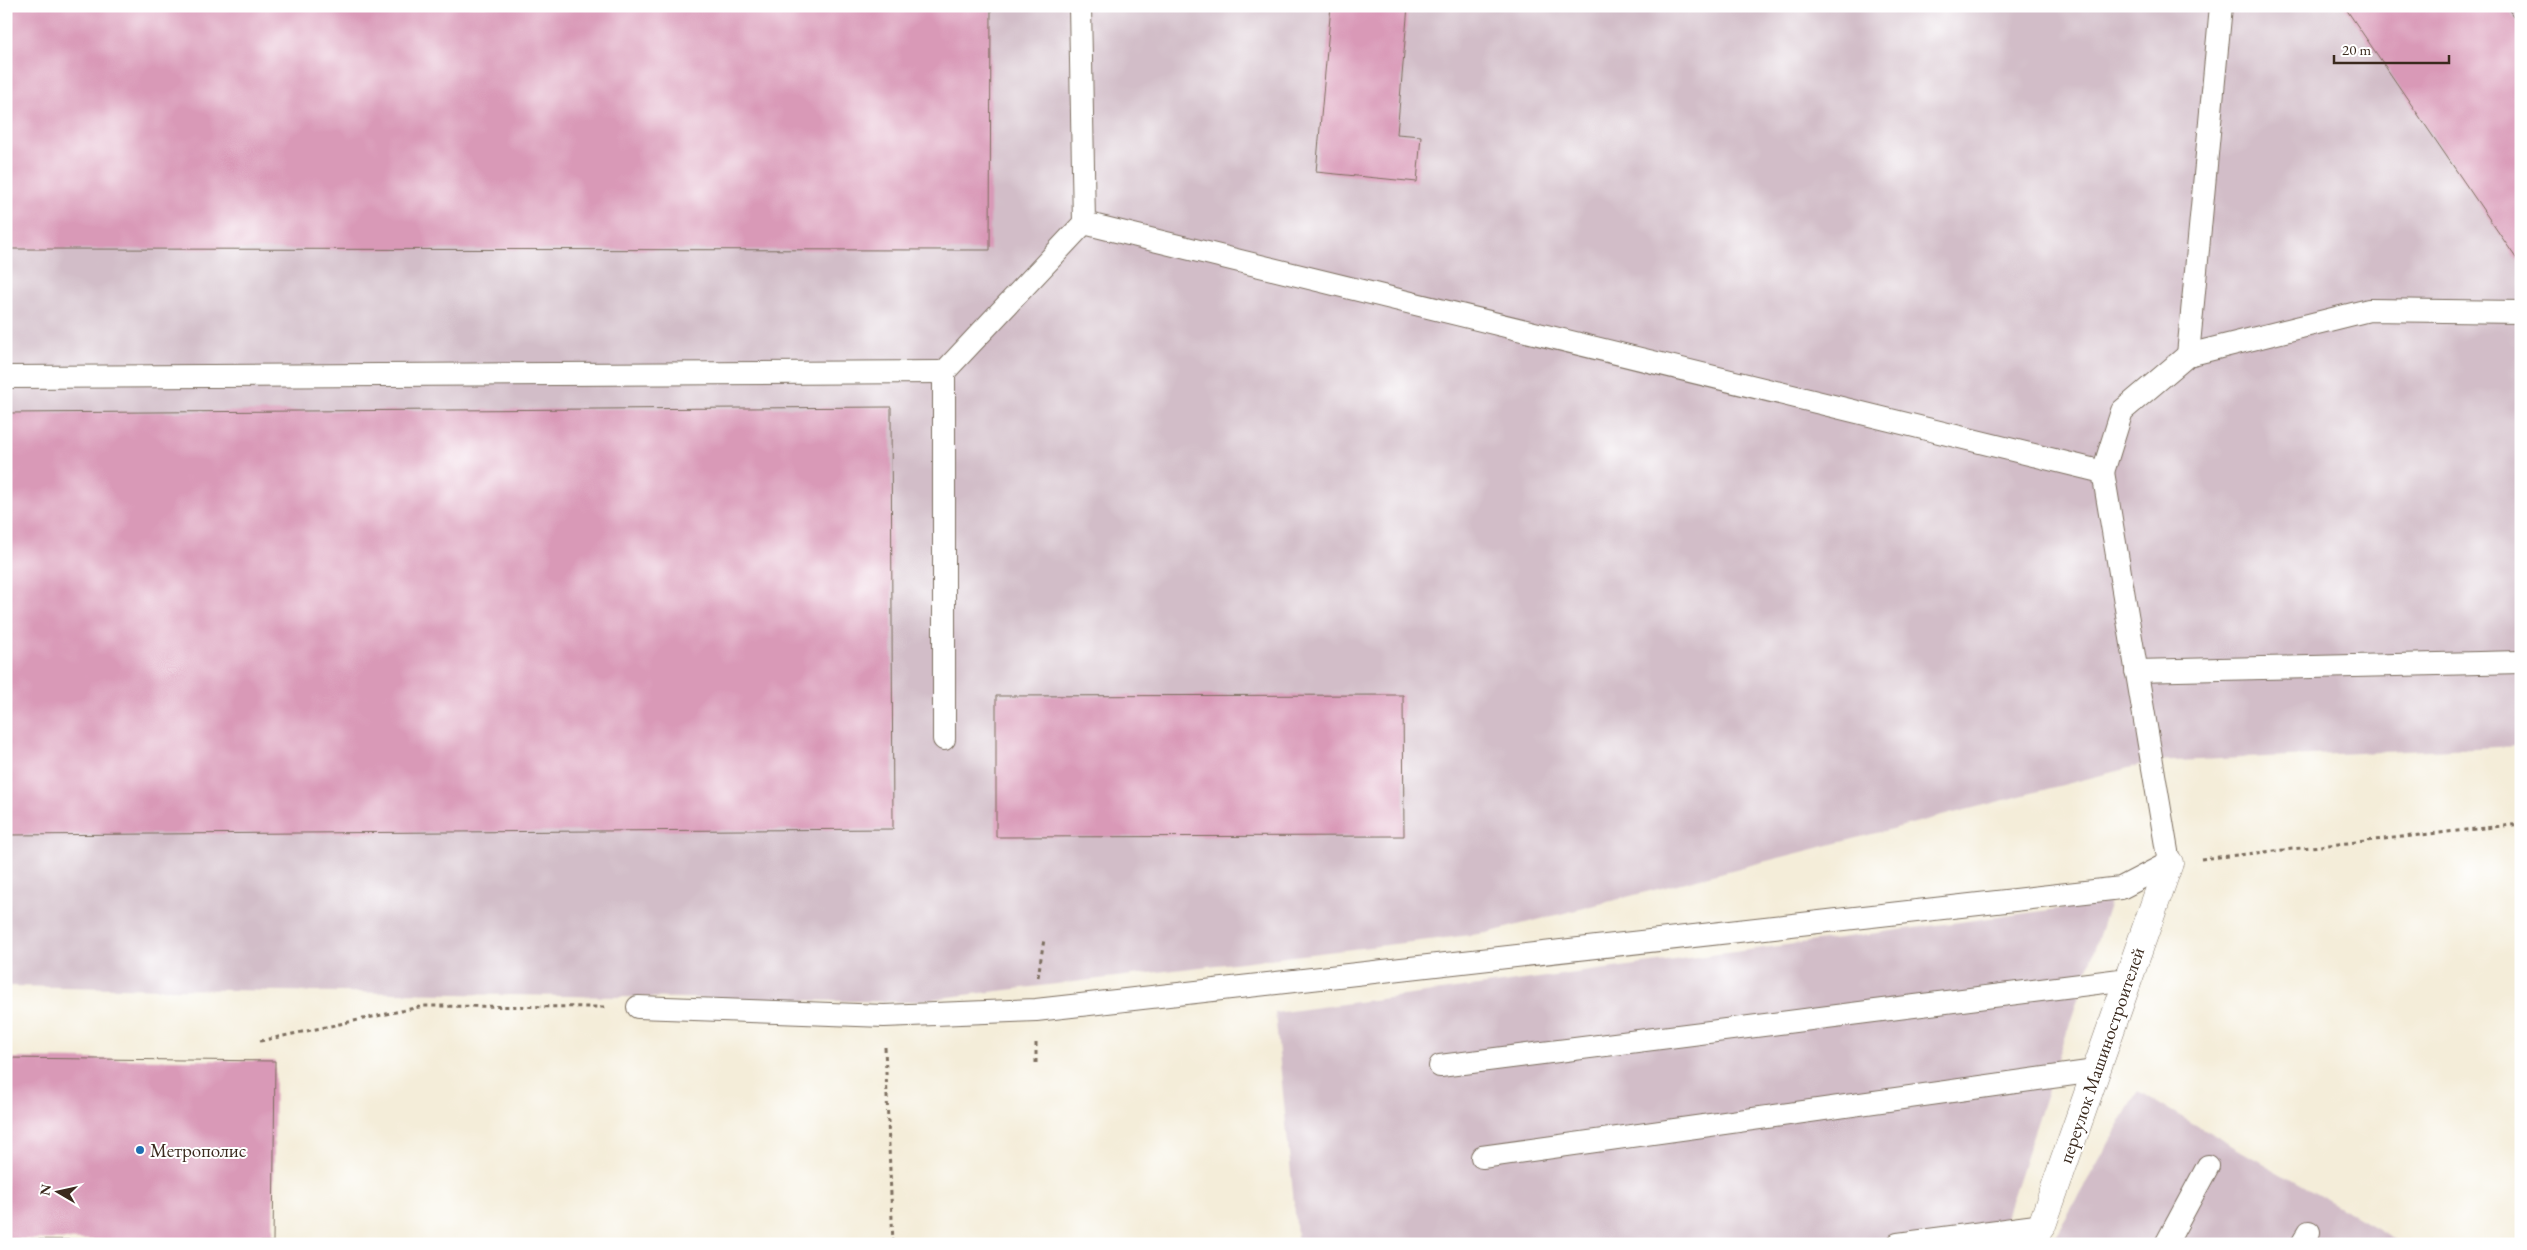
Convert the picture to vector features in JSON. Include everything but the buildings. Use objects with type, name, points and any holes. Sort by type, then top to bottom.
[{"type":"street","name":"переулок Машиностроителей","points":[[2035,1234],[2169,863]]},
{"type":"lane","points":[[944,739],[944,372],[1084,223],[1080,6]]},
{"type":"lane","points":[[2188,355],[2221,6]]},
{"type":"lane","points":[[1084,223],[2103,472]]},
{"type":"lane","points":[[638,1007],[884,1016],[1036,1010],[2121,888],[2169,863],[2103,472],[2122,411],[2188,355],[2369,310],[2521,312]]},
{"type":"lane","points":[[6,377],[944,372]]},
{"type":"lane","points":[[2136,671],[2521,662]]},
{"type":"lane","points":[[1440,1066],[2128,979]]},
{"type":"lane","points":[[1482,1158],[2095,1071]]},
{"type":"lane","points":[[2166,1244],[2208,1166]]},
{"type":"lane","points":[[1898,1244],[2035,1234]]},
{"type":"path","points":[[2169,863],[2521,824]]},
{"type":"path","points":[[260,1041],[424,1006],[638,1007]]},
{"type":"path","points":[[884,1016],[893,1244]]},
{"type":"shaded area","points":[[6,6],[2521,6],[2521,746],[2152,762],[1487,933],[906,1002],[6,986]]},
{"type":"shaded area","points":[[2110,902],[1997,1244],[1298,1244],[1275,1013]]},
{"type":"shaded area","points":[[2138,1092],[2404,1244],[2051,1244]]},
{"type":"place","name":"Метрополис","points":[[140,1150]]}]
